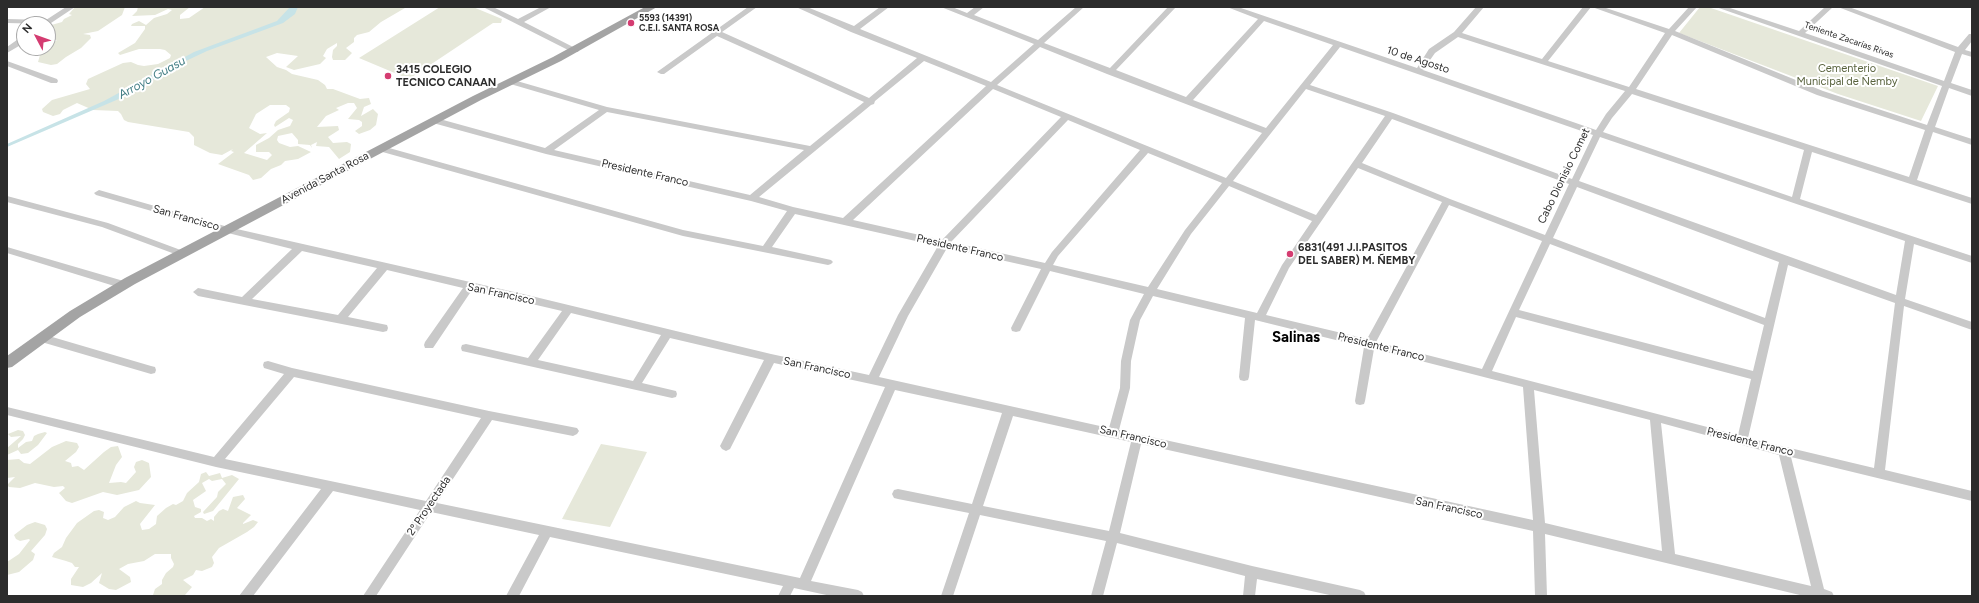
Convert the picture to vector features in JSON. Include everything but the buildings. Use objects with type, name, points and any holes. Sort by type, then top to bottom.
[{"type":"main road","name":"Avenida Santa Rosa","points":[[7,363],[75,314],[124,285],[510,81],[575,50],[652,7]]},
{"type":"street","points":[[56,17],[71,7]]},
{"type":"street","points":[[487,7],[575,50]]},
{"type":"street","points":[[519,22],[547,7]]},
{"type":"street","points":[[660,72],[754,7]]},
{"type":"street","points":[[800,7],[1317,219]]},
{"type":"street","points":[[854,30],[885,7]]},
{"type":"street","points":[[945,7],[1268,132]]},
{"type":"street","points":[[968,16],[980,7]]},
{"type":"street","points":[[846,221],[991,86],[1080,7]]},
{"type":"street","points":[[1110,72],[1172,7]]},
{"type":"street","name":"10 de Agosto","points":[[1231,7],[1337,45],[1419,71],[1795,201],[1972,260]]},
{"type":"street","points":[[1419,71],[1432,51],[1457,34],[1480,7]]},
{"type":"street","points":[[1544,61],[1588,7]]},
{"type":"street","points":[[1596,7],[1670,32],[1820,93],[1972,142]]},
{"type":"street","name":"Cabo Dionisio Comet","points":[[1485,374],[1598,133],[1609,116],[1631,90],[1670,32],[1694,7]]},
{"type":"street","name":"Teniente Zacarías Rivas","points":[[1720,7],[1972,93]]},
{"type":"street","points":[[1800,34],[1829,7]]},
{"type":"street","points":[[1842,7],[1972,55]]},
{"type":"street","points":[[1187,101],[1263,18]]},
{"type":"street","points":[[717,33],[871,102]]},
{"type":"street","points":[[1457,34],[1972,201]]},
{"type":"street","points":[[1912,182],[1946,84],[1960,50],[1972,36]]},
{"type":"street","points":[[7,51],[16,45]]},
{"type":"street","points":[[1113,432],[1125,388],[1126,361],[1135,320],[1150,292],[1188,232],[1337,45]]},
{"type":"street","points":[[752,198],[871,102],[922,58]]},
{"type":"street","points":[[7,63],[54,81]]},
{"type":"street","points":[[510,81],[606,109],[812,149]]},
{"type":"street","points":[[1305,86],[1390,115],[1574,184],[1784,260],[1972,326]]},
{"type":"street","points":[[546,151],[606,109]]},
{"type":"street","points":[[1244,377],[1255,316],[1317,219],[1390,115]]},
{"type":"street","points":[[872,380],[903,315],[944,244],[1066,117]]},
{"type":"street","name":"Presidente Franco","points":[[436,121],[546,151],[752,198],[793,210],[1047,267],[1370,344],[1655,417],[1742,441],[1972,496]]},
{"type":"street","points":[[382,148],[683,233],[828,262]]},
{"type":"street","points":[[1016,328],[1055,254],[1146,149]]},
{"type":"street","points":[[1795,201],[1809,149]]},
{"type":"street","points":[[1357,164],[1447,201],[1768,323]]},
{"type":"street","name":"San Francisco","points":[[99,193],[228,230],[668,332],[771,358],[1113,432],[1392,496],[1539,527],[1669,557]]},
{"type":"street","points":[[7,199],[105,225],[183,254]]},
{"type":"street","points":[[1360,401],[1370,344],[1447,201]]},
{"type":"street","points":[[766,249],[793,210]]},
{"type":"street","points":[[1879,473],[1900,300],[1910,239]]},
{"type":"street","points":[[243,302],[300,247]]},
{"type":"street","points":[[7,250],[124,285]]},
{"type":"street","points":[[1742,441],[1768,323],[1784,260]]},
{"type":"street","points":[[340,320],[384,267]]},
{"type":"street","points":[[429,345],[470,287]]},
{"type":"street","points":[[198,292],[382,328]]},
{"type":"street","points":[[532,361],[569,309]]},
{"type":"street","points":[[1513,312],[1756,376]]},
{"type":"street","points":[[635,386],[668,332]]},
{"type":"street","points":[[42,338],[151,370]]},
{"type":"street","points":[[466,348],[532,361],[672,394]]},
{"type":"street","points":[[726,446],[771,358]]},
{"type":"street","points":[[268,365],[292,372],[489,415],[573,431]]},
{"type":"street","points":[[216,462],[292,372]]},
{"type":"street","points":[[784,596],[797,584],[892,384]]},
{"type":"street","points":[[1528,384],[1539,527],[1541,596]]},
{"type":"street","points":[[946,596],[977,510],[1009,410]]},
{"type":"street","points":[[7,411],[216,462],[858,596]]},
{"type":"street","name":"2º Proyectada","points":[[369,596],[489,415]]},
{"type":"street","points":[[1655,417],[1669,557],[1789,592],[1824,595],[1784,451]]},
{"type":"street","points":[[1097,596],[1114,537],[1137,438]]},
{"type":"street","points":[[245,596],[330,486]]},
{"type":"street","points":[[898,494],[1114,537],[1252,572],[1360,596]]},
{"type":"street","points":[[512,596],[547,531]]},
{"type":"street","points":[[1249,596],[1252,572]]},
{"type":"green space","points":[[75,7],[125,7],[122,15],[98,31],[83,34],[90,35],[91,38],[81,48],[57,64],[51,65],[38,62],[40,56],[56,56],[56,24],[62,22],[64,19],[72,15],[69,14]]},
{"type":"green space","points":[[138,7],[190,7],[180,15],[180,19],[189,18],[205,7],[405,8],[381,22],[369,32],[357,35],[354,38],[354,42],[346,48],[352,53],[345,60],[333,60],[333,50],[337,46],[337,43],[327,49],[323,56],[326,58],[320,64],[294,70],[286,67],[298,56],[277,53],[266,57],[277,67],[292,74],[318,80],[325,85],[327,89],[333,89],[360,99],[369,98],[371,104],[364,107],[361,116],[373,109],[378,114],[376,125],[370,130],[359,134],[355,131],[362,126],[362,122],[359,120],[348,119],[357,108],[354,103],[348,103],[336,108],[339,110],[326,116],[317,127],[338,126],[339,130],[328,137],[333,143],[347,142],[351,144],[350,152],[339,159],[329,147],[316,146],[317,142],[311,145],[312,148],[310,145],[298,144],[298,140],[292,133],[278,136],[277,140],[279,143],[290,147],[298,146],[311,152],[298,159],[285,161],[281,165],[271,169],[261,178],[253,180],[249,175],[218,164],[234,152],[231,151],[233,149],[222,155],[210,153],[194,145],[194,137],[189,132],[128,122],[124,120],[118,111],[93,110],[77,103],[63,110],[60,114],[53,116],[43,112],[42,109],[52,100],[90,89],[86,84],[88,79],[123,63],[131,62],[144,66],[158,64],[170,58],[171,55],[165,50],[160,49],[139,49],[120,55],[118,53],[135,43],[145,29],[145,26],[131,26],[132,24],[139,21],[146,25],[154,18],[167,14],[172,10],[168,9],[155,15],[132,16],[137,11]],"holes":[[[270,105],[286,105],[290,108],[289,112],[276,121],[274,125],[275,127],[289,118],[293,120],[290,126],[278,130],[269,138],[256,145],[256,152],[269,152],[272,155],[267,160],[244,153],[267,133],[260,134],[249,128],[256,114]]]},
{"type":"green space","points":[[440,7],[473,7],[502,19],[501,23],[493,23],[409,79],[359,58]]},
{"type":"green space","name":"Cementerio Municipal de Ñemby","points":[[1700,7],[1708,7],[1938,86],[1921,121],[1838,94],[1679,33]]},
{"type":"green space","points":[[18,430],[23,431],[25,435],[18,444],[18,448],[26,442],[32,441],[34,436],[45,432],[47,433],[38,445],[28,453],[21,454],[18,450],[7,455],[7,448],[21,436],[11,437],[8,434]]},
{"type":"green space","points":[[66,441],[77,443],[79,447],[76,452],[65,461],[71,463],[72,467],[78,466],[84,470],[111,447],[118,446],[122,457],[116,465],[109,483],[126,483],[136,472],[134,467],[136,462],[142,460],[149,463],[151,477],[139,490],[117,495],[103,492],[72,503],[66,501],[59,493],[65,488],[63,486],[54,487],[35,483],[20,488],[9,487],[7,485],[15,477],[7,478],[7,460],[19,459],[24,463],[30,464],[52,447]]},
{"type":"green space","points":[[601,444],[647,452],[610,527],[562,519]]},
{"type":"green space","points":[[206,472],[209,476],[220,473],[222,478],[232,475],[239,479],[213,511],[204,514],[203,512],[217,497],[218,492],[226,484],[222,479],[212,481],[209,479],[202,483],[206,491],[193,500],[195,507],[201,509],[201,512],[194,516],[195,518],[202,518],[207,521],[211,519],[214,521],[214,517],[219,511],[223,509],[228,511],[233,497],[243,495],[245,499],[237,508],[251,515],[243,524],[253,520],[258,522],[247,532],[219,548],[212,557],[214,563],[212,567],[202,571],[196,570],[193,575],[183,580],[192,587],[185,595],[153,595],[155,589],[162,584],[162,580],[166,573],[173,567],[174,564],[171,554],[155,554],[144,561],[128,564],[119,569],[130,577],[131,582],[116,590],[109,589],[99,583],[102,573],[91,583],[83,587],[71,585],[71,579],[79,567],[75,567],[72,563],[52,557],[54,553],[62,547],[66,538],[77,523],[94,511],[99,510],[104,512],[103,518],[108,520],[115,517],[124,507],[136,501],[155,505],[140,524],[142,530],[149,529],[156,524],[157,516],[166,508],[183,501],[187,493],[199,482],[201,474]]},
{"type":"green space","points":[[35,522],[45,525],[47,529],[45,535],[31,551],[35,554],[33,560],[19,572],[7,575],[7,562],[19,554],[30,540],[20,541],[16,539],[14,535],[27,525]]},
{"type":"water","name":"Arroyo Guasu","points":[[290,7],[298,7],[295,14],[283,23],[207,51],[171,68],[135,92],[7,147],[7,144],[104,101],[194,52],[277,21]]},
{"type":"place","name":"5593 (14391) C.E.I. SANTA ROSA","points":[[631,23]]},
{"type":"place","name":"3415 COLEGIO TECNICO CANAAN","points":[[388,76]]},
{"type":"place","name":"6831(491 J.I.PASITOS DEL SABER) M. ÑEMBY","points":[[1290,254]]},
{"type":"district","name":"Salinas","points":[[1296,338]]}]
